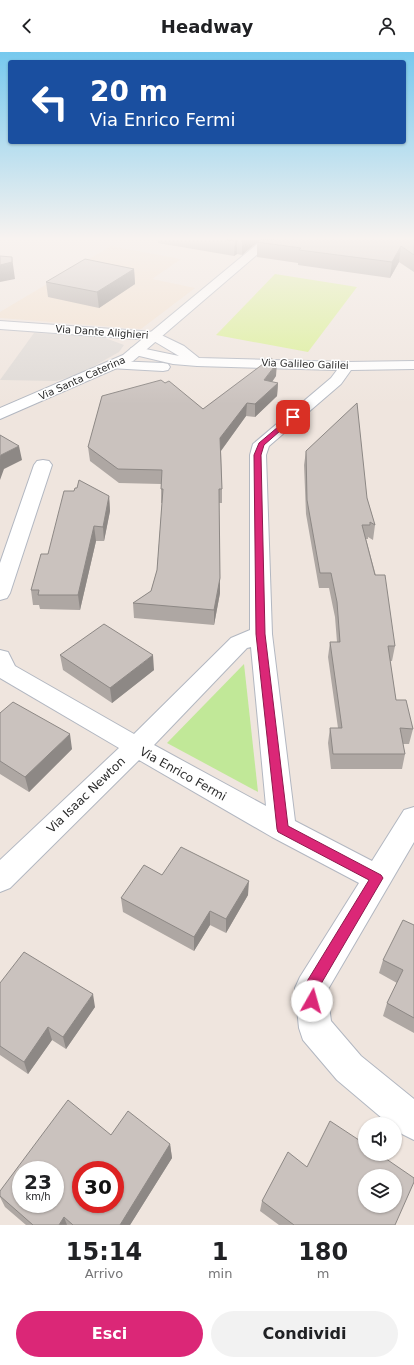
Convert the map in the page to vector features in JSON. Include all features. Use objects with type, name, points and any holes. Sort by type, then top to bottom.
[{"type":"street","name":"Via Santa Caterina","points":[[0,414],[114,366],[155,336],[204,295]]},
{"type":"street","name":"Via Dante Alighieri","points":[[0,325],[155,336]]},
{"type":"street","points":[[155,336],[179,348],[197,362]]},
{"type":"street","name":"Via Galileo Galilei","points":[[136,351],[173,360],[197,362],[347,366],[414,365]]},
{"type":"street","name":"Via Galileo Galilei","points":[[114,366],[182,366],[197,362]]},
{"type":"street","points":[[282,829],[261,634],[258,455],[261,444],[336,381],[347,366]]},
{"type":"street","points":[[0,593],[42,464]]},
{"type":"street","name":"Via Isaac Newton","points":[[0,879],[135,748],[239,643],[261,634]]},
{"type":"street","name":"Via Enrico Fermi","points":[[2,668],[135,748],[282,829],[377,878]]},
{"type":"street","points":[[414,818],[311,988],[315,1028],[349,1068],[414,1122]]},
{"type":"shaded area","points":[[29,295],[186,295],[141,329],[0,318],[0,312]]},
{"type":"shaded area","points":[[34,333],[100,336],[124,345],[119,352],[78,375],[56,381],[0,380]]},
{"type":"green space","points":[[255,295],[351,295],[308,352],[216,335]]},
{"type":"green space","points":[[244,664],[258,792],[167,743]]},
{"type":"building","points":[[271,358],[277,363],[264,380],[278,383],[255,404],[247,403],[220,438],[222,489],[219,489],[220,578],[214,610],[133,603],[151,591],[157,570],[163,489],[161,489],[162,470],[118,469],[88,447],[102,396],[161,380],[165,383],[169,381],[203,409]]},
{"type":"building","points":[[357,403],[367,498],[375,525],[370,522],[370,525],[362,525],[375,575],[385,575],[395,646],[388,646],[396,700],[406,700],[413,729],[400,728],[405,754],[333,754],[330,728],[342,728],[330,642],[340,642],[337,602],[331,573],[320,573],[307,500],[306,451]]},
{"type":"building","points":[[0,435],[19,446],[1,455],[0,459]]},
{"type":"building","points":[[79,480],[109,496],[103,527],[94,526],[78,595],[38,595],[39,590],[31,590],[41,554],[48,554],[64,491],[74,491],[75,488],[77,488]]},
{"type":"building","points":[[104,624],[153,655],[110,688],[60,655]]},
{"type":"building","points":[[13,702],[70,734],[25,777],[0,761],[0,713]]},
{"type":"building","points":[[181,847],[249,881],[226,919],[210,911],[194,937],[121,898],[144,865],[162,875]]},
{"type":"building","points":[[403,920],[414,925],[414,1018],[387,1003],[403,970],[383,960]]},
{"type":"building","points":[[24,952],[93,994],[63,1037],[48,1027],[24,1062],[0,1046],[0,983]]},
{"type":"building","points":[[68,1100],[111,1135],[128,1111],[170,1144],[120,1225],[73,1225],[64,1217],[59,1225],[33,1225],[19,1213],[64,1213],[64,1161],[22,1161]]},
{"type":"building","points":[[330,1121],[358,1139],[358,1161],[389,1161],[401,1169],[358,1169],[358,1213],[400,1213],[395,1225],[294,1225],[262,1201],[288,1152],[307,1167]]},
{"type":"building","points":[[402,1170],[414,1178],[414,1182],[402,1209]]},
{"type":"building","points":[[12,1175],[12,1207],[0,1196],[0,1191]]},
{"type":"route","points":[[293,417],[261,444],[258,455],[261,634],[282,829],[377,878],[311,988],[312,1001]]}]
